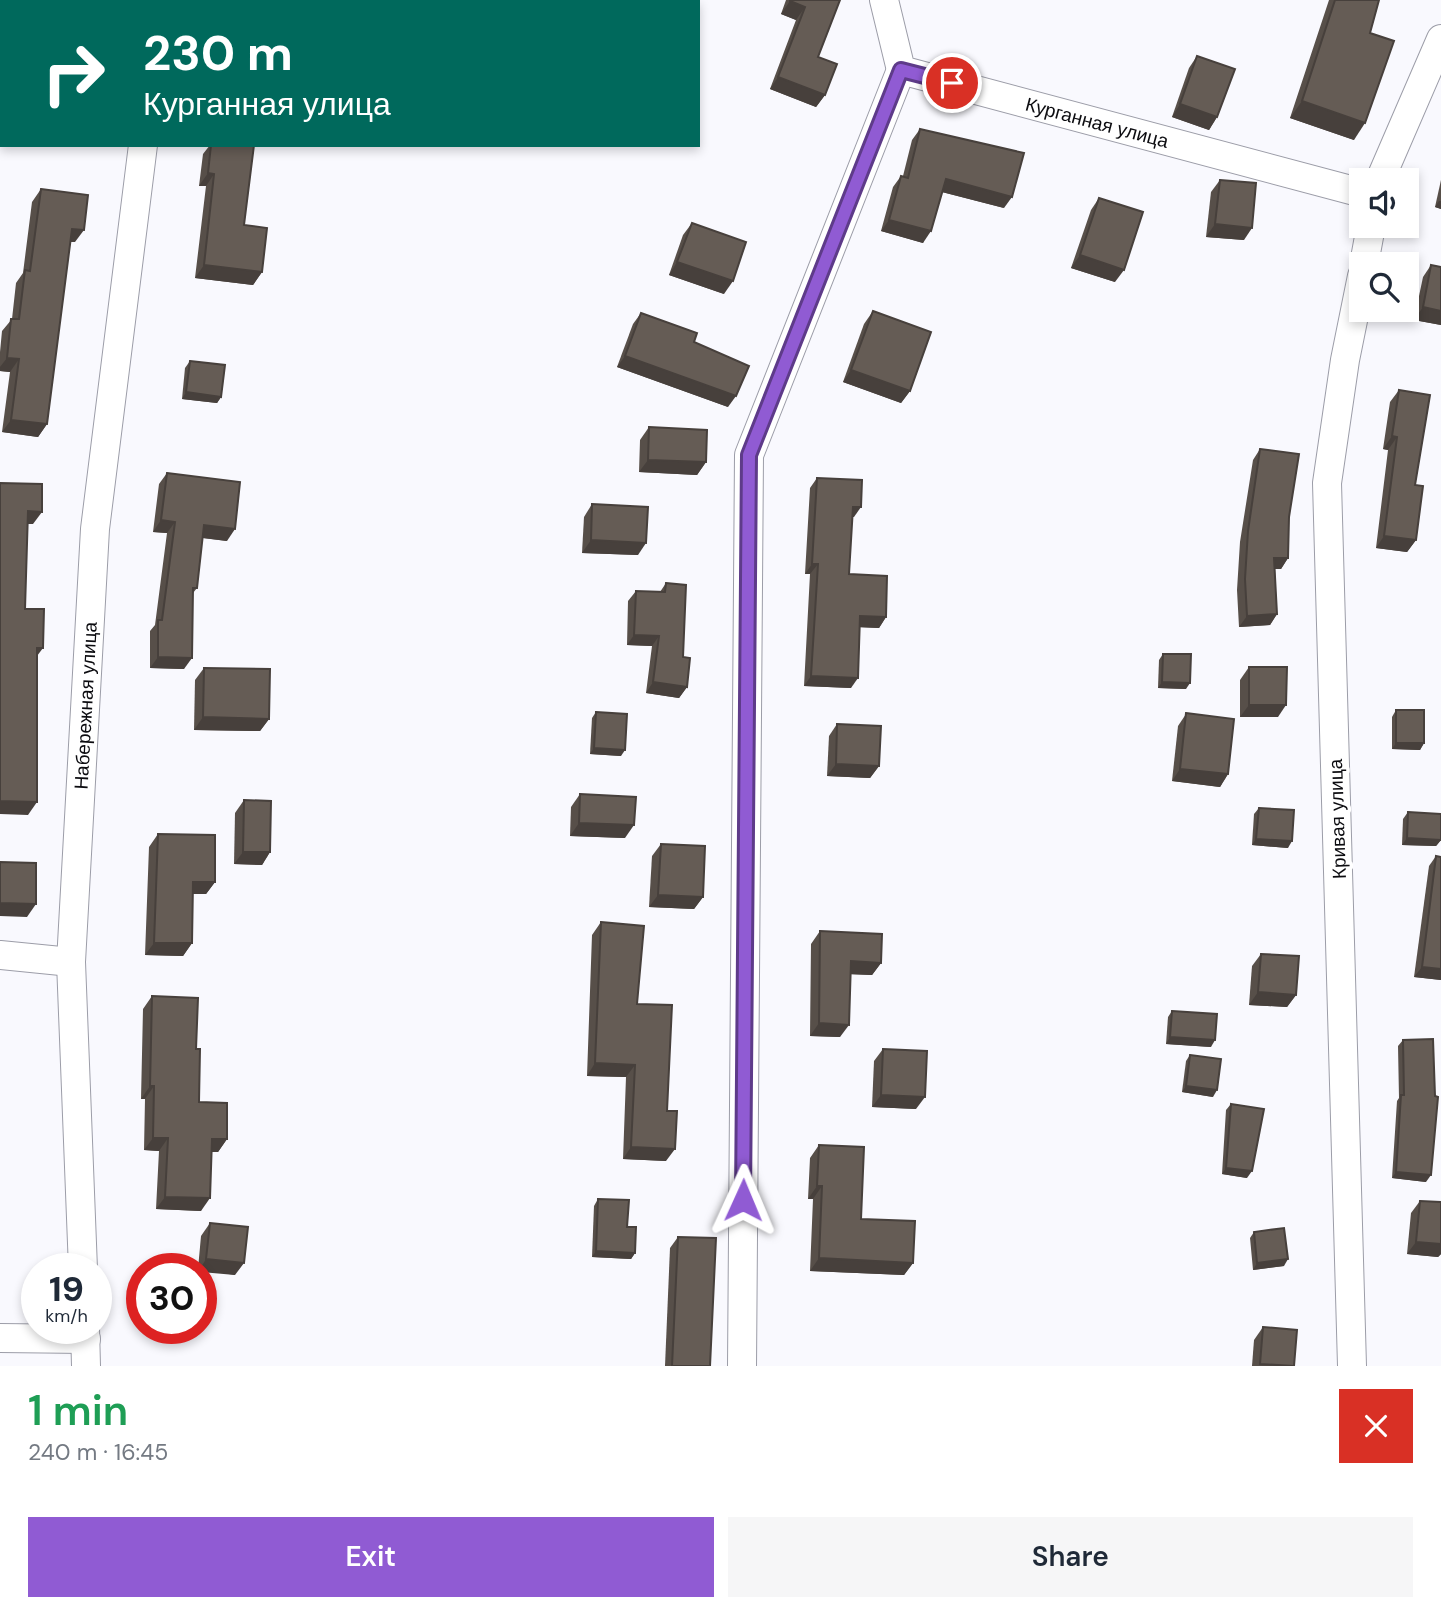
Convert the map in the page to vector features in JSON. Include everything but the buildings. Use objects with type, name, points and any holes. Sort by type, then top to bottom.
[{"type":"street","points":[[742,1366],[749,455],[901,70],[884,0]]},
{"type":"street","points":[[1385,168],[1441,39]]},
{"type":"street","name":"Курганная улица","points":[[901,70],[1349,190]]},
{"type":"street","name":"Набережная улица","points":[[82,1253],[71,962],[95,529],[143,147]]},
{"type":"street","name":"Кривая улица","points":[[1352,1366],[1327,483],[1353,322]]},
{"type":"street","points":[[0,955],[71,962]]},
{"type":"street","points":[[0,1338],[21,1339]]},
{"type":"route","points":[[743,1200],[749,455],[901,70],[952,83]]}]
